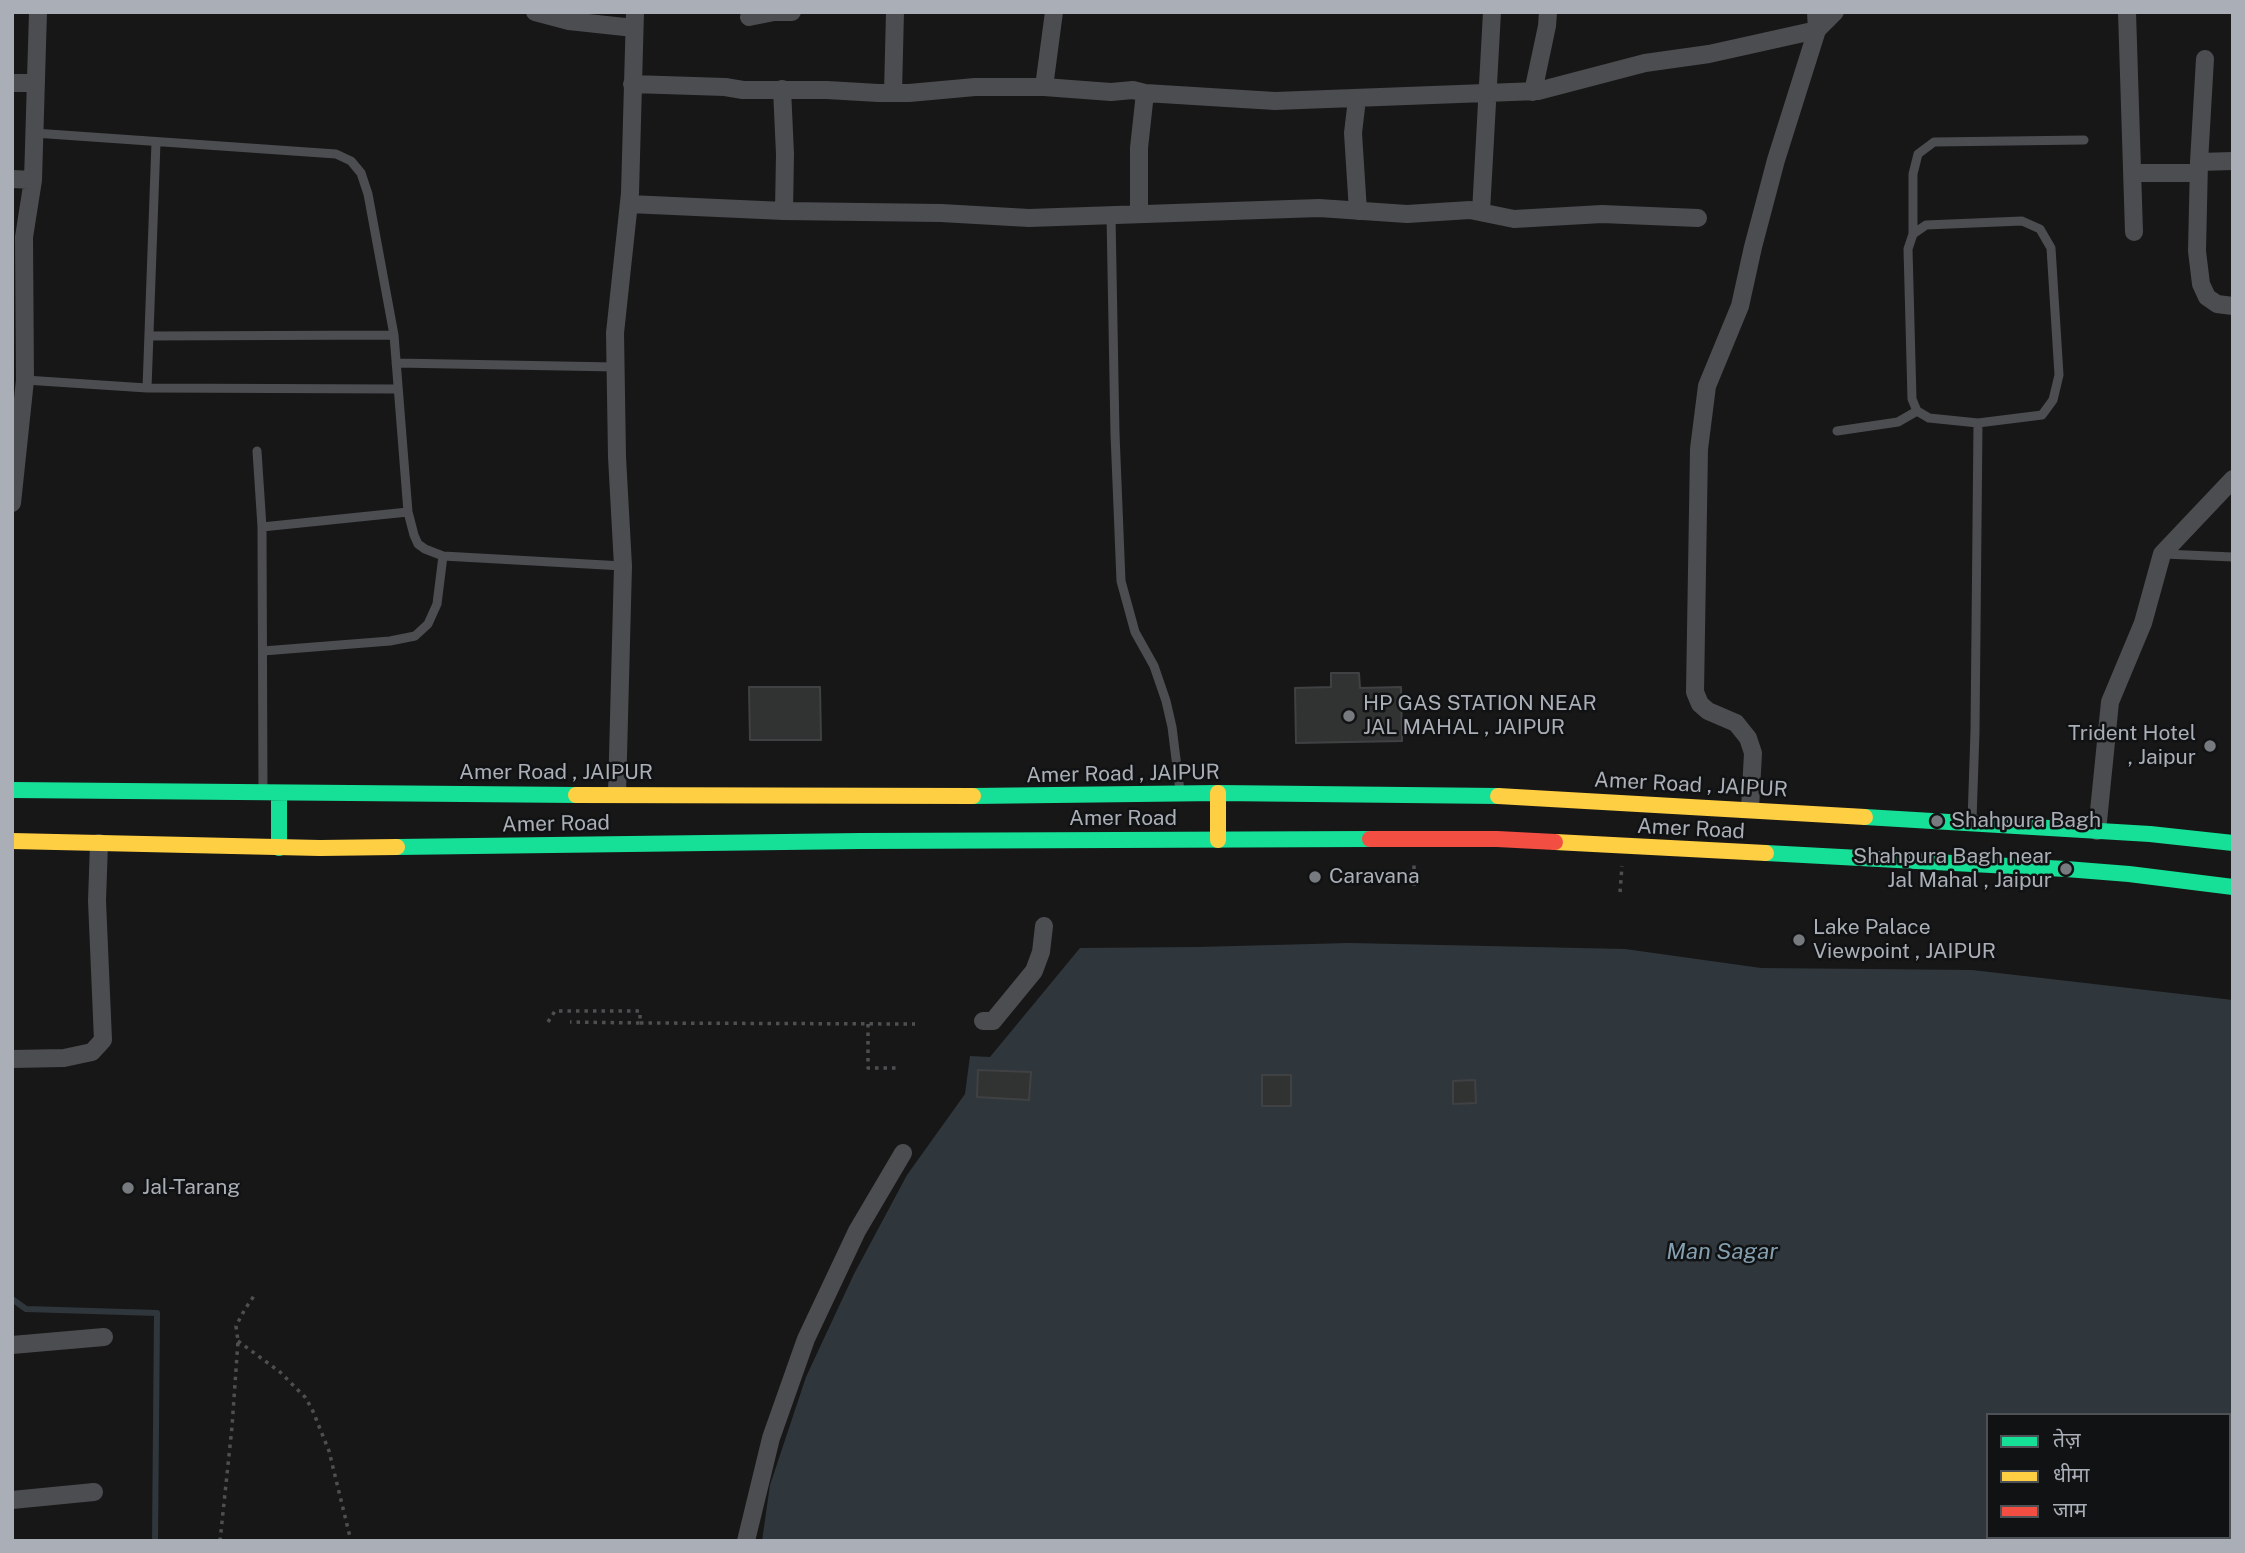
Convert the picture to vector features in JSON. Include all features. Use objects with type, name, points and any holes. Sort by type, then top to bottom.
[{"type":"main road","name":"Amer Road , JAIPUR","points":[[12,790],[996,796],[1219,793],[1528,796],[1972,822],[2233,843]]},
{"type":"main road","points":[[271,793],[279,848]]},
{"type":"main road","points":[[1218,840],[1219,793]]},
{"type":"main road","name":"Amer Road","points":[[12,841],[279,848],[1414,838],[1558,841],[2066,869],[2129,873],[2233,887]]},
{"type":"street","points":[[12,503],[13,473],[25,380],[18,318],[24,237],[33,180],[38,12]]},
{"type":"street","points":[[535,12],[569,21],[634,20],[629,204],[615,333],[617,457],[623,566],[617,794]]},
{"type":"street","points":[[748,17],[792,12]]},
{"type":"street","points":[[893,93],[895,12]]},
{"type":"street","points":[[1044,87],[1054,12]]},
{"type":"street","points":[[1480,212],[1492,12]]},
{"type":"street","points":[[1533,92],[1548,12]]},
{"type":"street","points":[[632,84],[743,90],[893,93],[975,87],[1044,87],[1111,92],[1133,90],[1275,101],[1533,92],[1645,63],[1709,54],[1778,37],[1835,12]]},
{"type":"street","points":[[2127,12],[2134,232]]},
{"type":"street","points":[[1750,809],[1753,753],[1748,738],[1736,723],[1708,711],[1700,704],[1695,692],[1699,449],[1707,386],[1740,306],[1776,160],[1816,21]]},
{"type":"street","points":[[2205,59],[2197,251],[2201,284],[2207,297],[2217,304],[2233,306]]},
{"type":"street","points":[[12,83],[35,83]]},
{"type":"street","points":[[782,89],[784,211]]},
{"type":"street","points":[[1139,214],[1139,148],[1145,93]]},
{"type":"street","points":[[1357,99],[1353,133],[1358,211]]},
{"type":"street","points":[[2132,173],[2233,162]]},
{"type":"street","points":[[12,180],[33,180]]},
{"type":"street","points":[[629,204],[1029,218],[1319,208],[1407,214],[1469,210],[1514,219],[1602,215],[1698,218]]},
{"type":"street","points":[[2097,831],[2110,702],[2143,623],[2162,554],[2233,479]]},
{"type":"street","points":[[12,1059],[64,1058],[92,1052],[103,1040],[97,901],[99,843]]},
{"type":"street","points":[[983,1021],[993,1021],[1034,971],[1041,952],[1044,926]]},
{"type":"street","points":[[746,1541],[771,1438],[806,1339],[857,1231],[904,1153]]},
{"type":"street","points":[[12,1345],[104,1337]]},
{"type":"street","points":[[12,1500],[94,1492]]},
{"type":"lane","points":[[34,133],[337,154],[351,160],[361,173],[368,194],[394,335],[408,512],[418,544],[443,556],[623,566]]},
{"type":"lane","points":[[1913,234],[1926,225],[2022,221],[2040,229],[2051,248],[2059,375],[2053,400],[2042,415],[1978,423],[1929,418],[1917,411],[1912,399],[1908,249],[1913,234],[1913,174],[1918,155],[1934,142],[2084,140]]},
{"type":"lane","points":[[147,388],[156,142]]},
{"type":"lane","points":[[1111,215],[1121,581],[1135,632],[1154,666],[1166,701],[1181,793]]},
{"type":"lane","points":[[149,335],[394,335]]},
{"type":"lane","points":[[396,363],[616,367]]},
{"type":"lane","points":[[25,380],[147,388],[397,389]]},
{"type":"lane","points":[[1837,430],[1898,422],[1917,411]]},
{"type":"lane","points":[[1972,822],[1978,423]]},
{"type":"lane","points":[[257,451],[262,527],[263,651],[271,793]]},
{"type":"lane","points":[[262,527],[408,512]]},
{"type":"lane","points":[[2162,554],[2233,557]]},
{"type":"lane","points":[[263,651],[390,641],[415,636],[428,624],[437,604],[443,556]]},
{"type":"path","points":[[548,1022],[555,1011],[640,1011],[640,1023]]},
{"type":"path","points":[[570,1022],[915,1024]]},
{"type":"path","points":[[868,1023],[868,1068],[899,1069]]},
{"type":"path","points":[[220,1541],[238,1321],[256,1293]]},
{"type":"path","points":[[238,1341],[281,1372],[312,1409],[330,1451],[351,1541]]},
{"type":"water","name":"Man Sagar","points":[[1349,943],[1625,949],[1761,968],[1972,970],[2233,1000],[2233,1541],[762,1541],[770,1485],[806,1377],[854,1274],[907,1175],[965,1094],[970,1056],[990,1057],[1080,948]],"holes":[[[978,1070],[1030,1072],[1029,1099],[977,1097]],[[1262,1075],[1291,1075],[1290,1106],[1262,1106]],[[1453,1081],[1475,1081],[1475,1103],[1453,1103]]]},
{"type":"building","points":[[1331,673],[1359,673],[1360,688],[1401,687],[1402,741],[1296,743],[1295,688],[1331,687]]},
{"type":"building","points":[[749,687],[820,687],[821,740],[750,740]]},
{"type":"building","points":[[978,1070],[1031,1072],[1029,1100],[977,1097]]},
{"type":"building","points":[[1262,1075],[1291,1075],[1291,1106],[1262,1106]]},
{"type":"building","points":[[1475,1080],[1476,1103],[1453,1104],[1453,1081]]},
{"type":"waterway","points":[[12,1299],[26,1309],[157,1313],[155,1541]]},
{"type":"traffic: fast","points":[[12,790],[576,795]]},
{"type":"traffic: fast","points":[[279,793],[279,848]]},
{"type":"traffic: fast","points":[[973,796],[1218,793],[1498,796]]},
{"type":"traffic: fast","points":[[1865,817],[2150,834],[2233,843]]},
{"type":"traffic: fast","points":[[397,847],[861,841],[1370,839]]},
{"type":"traffic: fast","points":[[1766,853],[2066,869],[2233,887]]},
{"type":"traffic: slow","points":[[1218,793],[1218,840]]},
{"type":"traffic: slow","points":[[576,795],[973,796]]},
{"type":"traffic: slow","points":[[1498,796],[1865,817]]},
{"type":"traffic: slow","points":[[12,841],[320,848],[397,847]]},
{"type":"traffic: slow","points":[[1555,842],[1766,853]]},
{"type":"traffic: jam","points":[[1370,839],[1555,842]]},
{"type":"place","name":"HP GAS STATION NEAR JAL MAHAL , JAIPUR","points":[[1349,716]]},
{"type":"place","name":"Trident Hotel , Jaipur","points":[[2210,746]]},
{"type":"place","name":"Shahpura Bagh","points":[[1937,821]]},
{"type":"place","name":"Shahpura Bagh near Jal Mahal , Jaipur","points":[[2066,869]]},
{"type":"place","name":"Caravana","points":[[1315,877]]},
{"type":"place","name":"Lake Palace Viewpoint , JAIPUR","points":[[1799,940]]},
{"type":"place","name":"Jal-Tarang","points":[[128,1188]]}]
